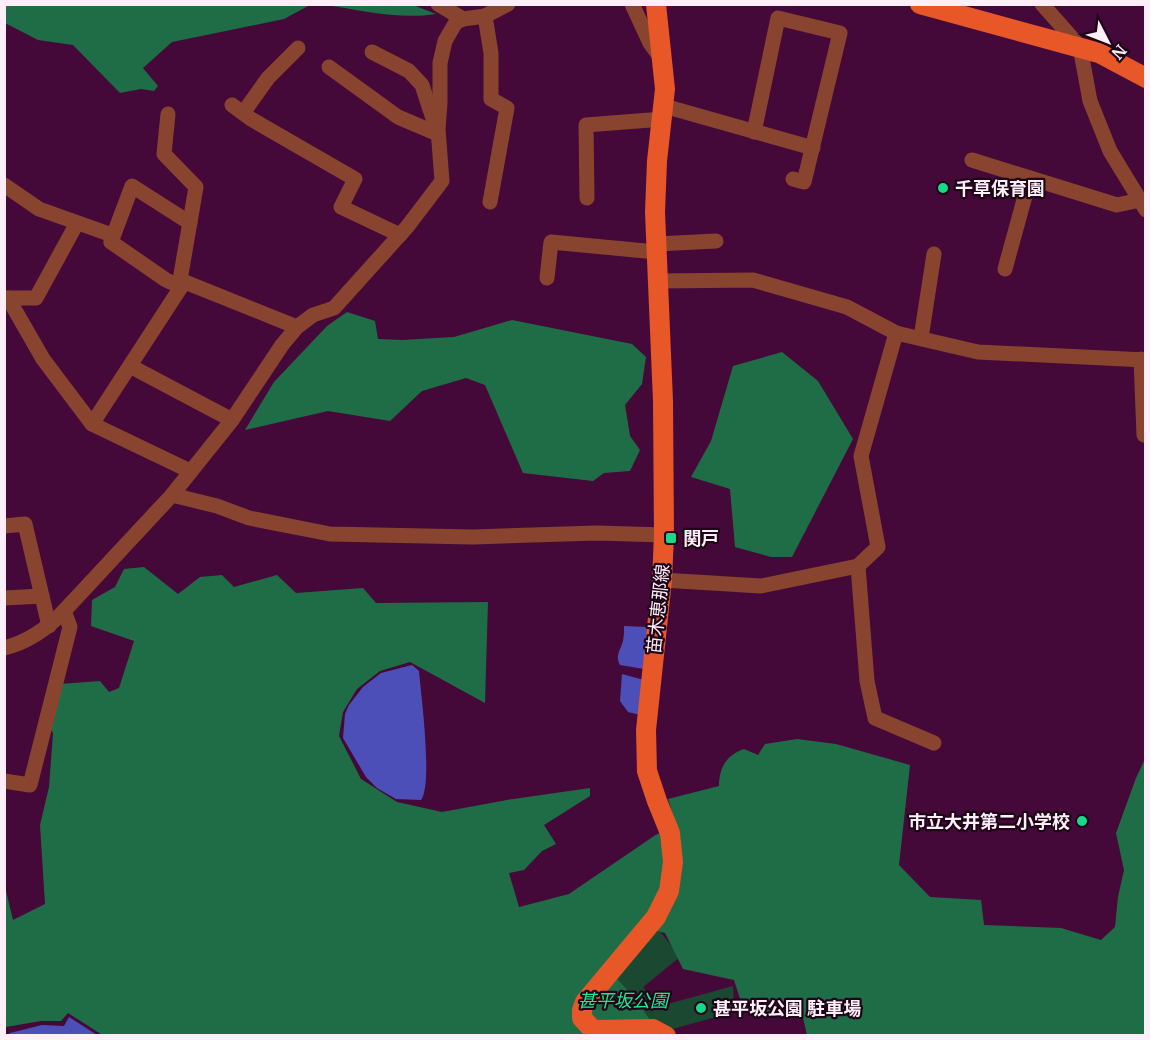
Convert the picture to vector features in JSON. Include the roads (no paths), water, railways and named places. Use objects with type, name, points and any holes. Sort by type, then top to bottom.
[{"type":"main road","name":"苗木恵那線","points":[[656,4],[665,89],[657,161],[656,248],[663,401],[664,535],[662,580],[646,730],[647,771],[670,833],[673,850],[672,878],[669,891],[656,917],[585,1002],[582,1018],[593,1030],[653,1029],[666,1035]]},
{"type":"main road","points":[[920,4],[1099,53],[1146,78]]},
{"type":"street","points":[[438,4],[463,19]]},
{"type":"street","points":[[4,648],[20,644],[49,626],[64,611],[172,495],[232,420],[282,345],[297,327],[313,315],[334,308],[400,235],[442,181],[438,134],[440,63],[445,41],[456,22],[485,16],[508,4]]},
{"type":"street","points":[[632,4],[650,43],[661,58]]},
{"type":"street","points":[[1042,4],[1080,47],[1090,101],[1110,151],[1143,205]]},
{"type":"street","points":[[485,16],[491,53],[491,99],[507,108],[490,202]]},
{"type":"street","points":[[754,132],[778,18],[840,33],[804,182],[793,179]]},
{"type":"street","points":[[298,48],[237,109],[355,179],[341,207],[400,235]]},
{"type":"street","points":[[372,52],[409,71],[422,85],[438,134]]},
{"type":"street","points":[[329,67],[398,117],[438,134]]},
{"type":"street","points":[[587,198],[586,125],[664,112],[813,148]]},
{"type":"street","points":[[92,424],[181,284],[196,187],[164,154],[168,114]]},
{"type":"street","points":[[972,160],[1117,205],[1143,205]]},
{"type":"street","points":[[1005,269],[1030,178]]},
{"type":"street","points":[[4,185],[39,209],[112,235]]},
{"type":"street","points":[[190,223],[132,186],[111,242],[166,280],[297,327]]},
{"type":"street","points":[[77,223],[36,298],[8,298],[43,358],[92,424],[190,471]]},
{"type":"street","points":[[547,278],[551,242],[656,248],[716,241]]},
{"type":"street","points":[[921,338],[934,254]]},
{"type":"street","points":[[658,281],[753,280],[846,307],[896,333],[978,352],[1143,359],[1144,435]]},
{"type":"street","points":[[662,580],[761,586],[858,566],[878,547],[861,456],[896,333]]},
{"type":"street","points":[[130,366],[232,420]]},
{"type":"street","points":[[172,495],[217,506],[249,518],[330,534],[473,537],[597,533],[664,535]]},
{"type":"street","points":[[4,526],[25,524],[49,626]]},
{"type":"street","points":[[858,566],[867,681],[875,718],[934,744]]},
{"type":"street","points":[[4,598],[42,596]]},
{"type":"street","points":[[4,781],[30,785],[70,627],[64,611]]},
{"type":"place","name":"千草保育園","points":[[943,188]]},
{"type":"place","name":"関戸","points":[[671,538]]},
{"type":"place","name":"市立大井第二小学校","points":[[1082,821]]},
{"type":"place","name":"甚平坂公園 駐車場","points":[[701,1008]]},
{"type":"park label","name":"甚平坂公園","points":[[623,1000]]}]
